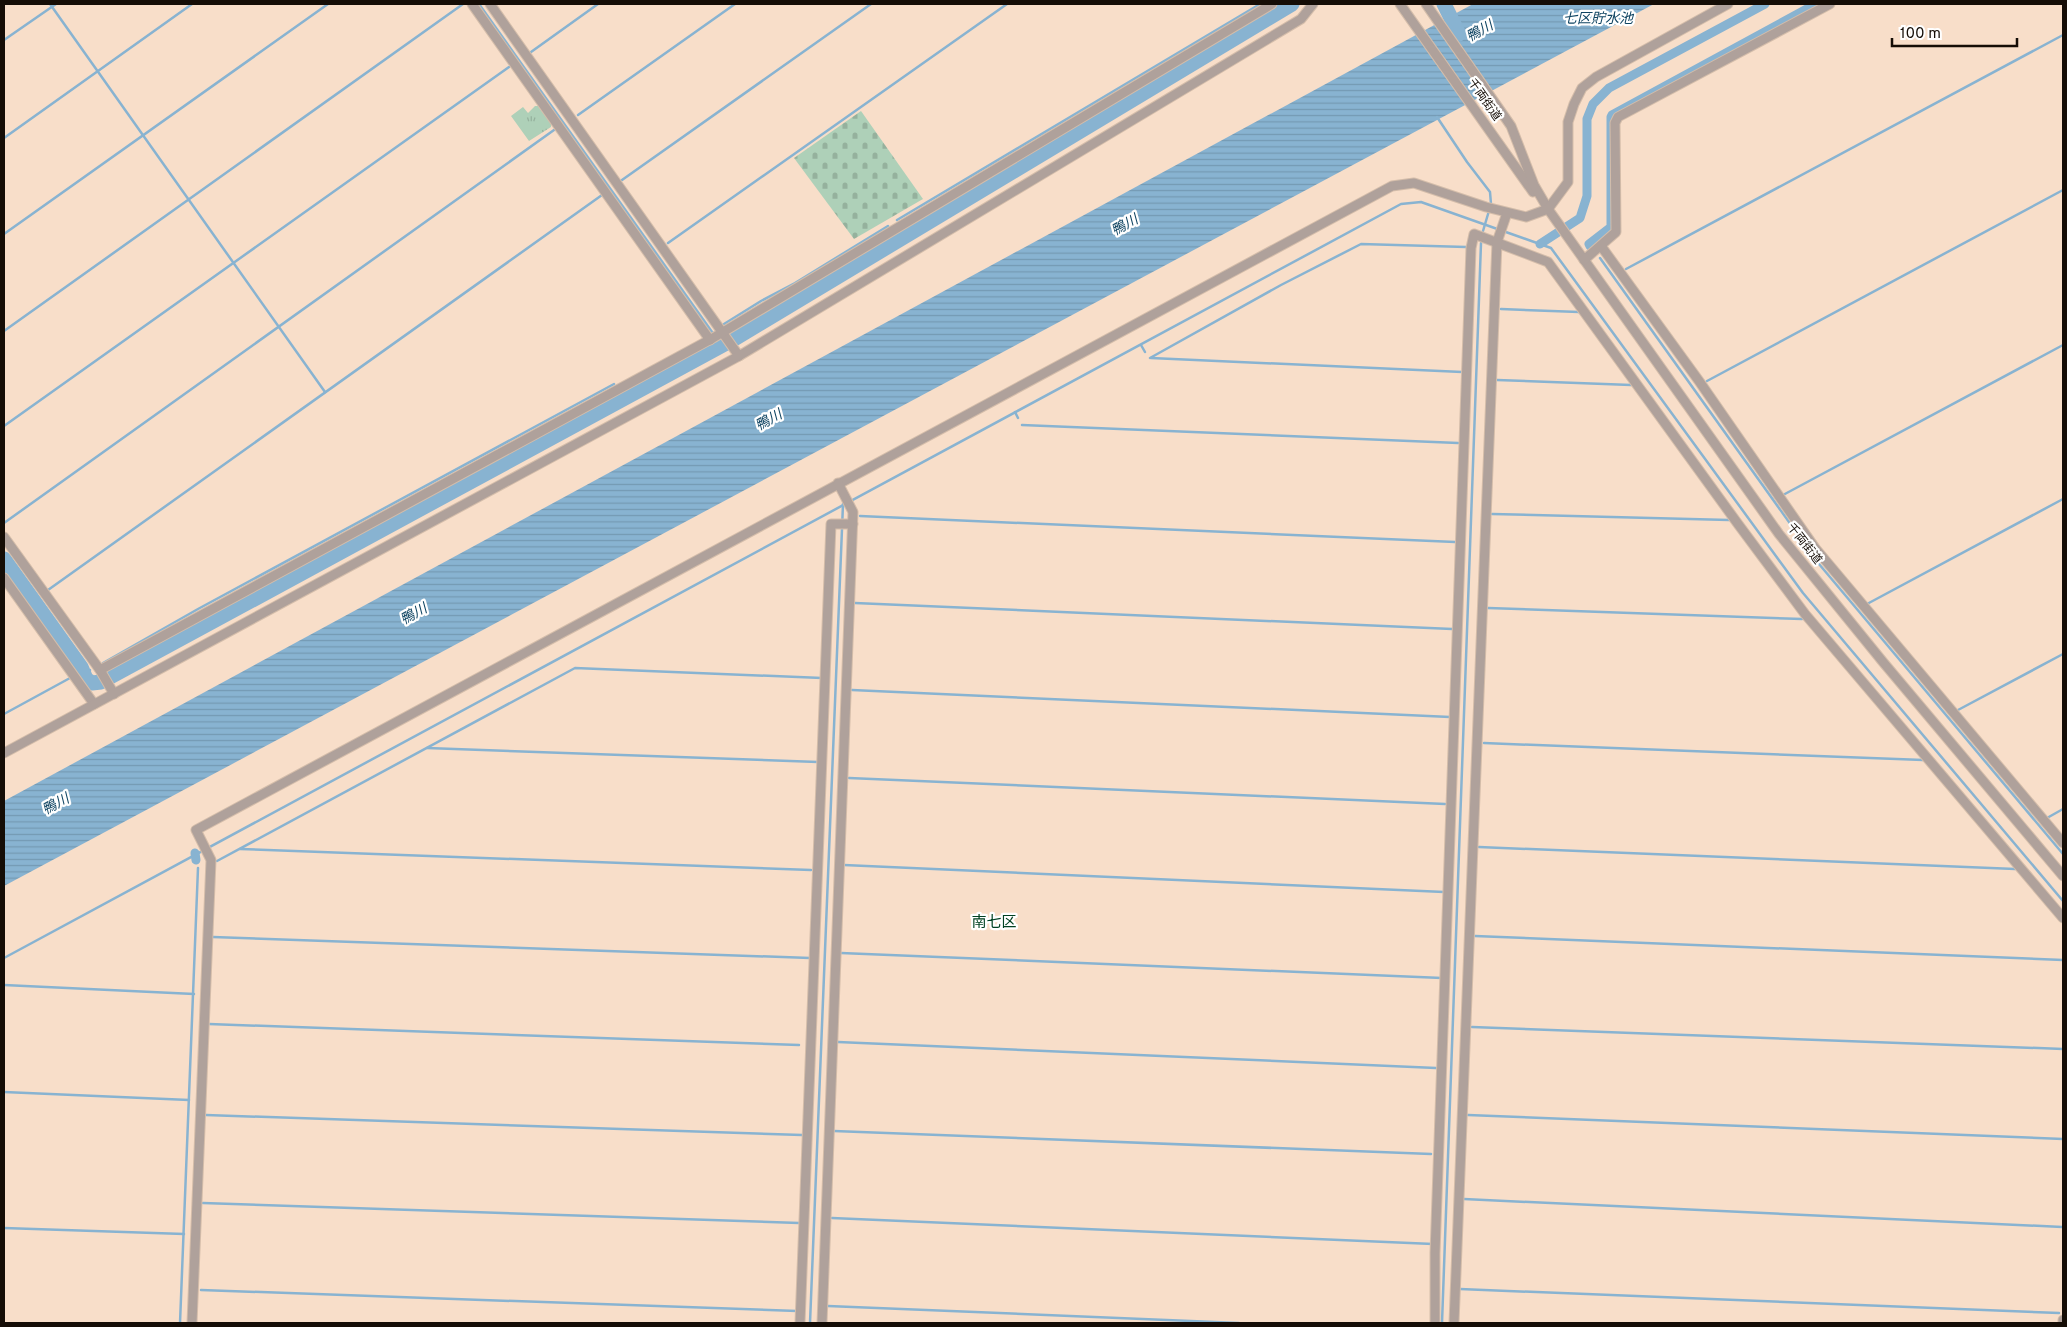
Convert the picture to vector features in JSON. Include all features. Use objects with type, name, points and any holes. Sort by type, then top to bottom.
[{"type":"street","points":[[472,4],[721,338],[739,356]]},
{"type":"street","points":[[490,4],[721,338]]},
{"type":"street","points":[[102,672],[721,338],[1272,4]]},
{"type":"street","points":[[4,753],[739,356],[1301,19],[1313,4]]},
{"type":"street","name":"千両街道","points":[[1400,4],[1532,191],[1548,209]]},
{"type":"street","name":"千両街道","points":[[1426,4],[1511,126],[1534,185],[1548,209],[1779,534],[1877,655],[2063,876]]},
{"type":"street","points":[[192,1323],[211,860],[196,830],[840,485],[1392,186],[1414,184],[1489,208],[1506,217],[1526,217],[1548,209],[1568,182],[1568,122],[1582,88],[1596,77],[1728,4]]},
{"type":"street","points":[[1584,260],[1616,232],[1615,123],[1618,117],[1830,4]]},
{"type":"street","points":[[1454,1323],[1498,240],[1506,217]]},
{"type":"street","points":[[1435,1323],[1435,1253],[1471,244],[1474,234],[1498,240],[1548,262],[1805,614],[2063,918]]},
{"type":"street","points":[[1601,246],[1699,381],[1815,548],[2063,843]]},
{"type":"street","points":[[822,1323],[846,524],[852,510],[840,485]]},
{"type":"street","points":[[800,1323],[831,524],[846,524]]},
{"type":"street","points":[[4,537],[102,672],[114,694]]},
{"type":"street","points":[[4,578],[94,704]]},
{"type":"green space","points":[[535,106],[538,106],[551,124],[551,127],[529,141],[511,116],[523,107],[528,113]]},
{"type":"green space","points":[[861,111],[923,199],[854,239],[794,158]]},
{"type":"water","points":[[1473,4],[1654,4],[4,886],[4,801]]},
{"type":"waterway","points":[[50,4],[325,392]]},
{"type":"waterway","points":[[4,40],[56,4]]},
{"type":"waterway","points":[[4,138],[192,4]]},
{"type":"waterway","points":[[4,234],[328,4]]},
{"type":"waterway","points":[[4,331],[463,4]]},
{"type":"waterway","points":[[479,4],[722,346]]},
{"type":"waterway","points":[[531,52],[598,4]]},
{"type":"waterway","points":[[578,115],[735,4]]},
{"type":"waterway","points":[[622,180],[871,4]]},
{"type":"waterway","points":[[668,243],[1007,4]]},
{"type":"waterway","points":[[897,220],[1260,4]]},
{"type":"waterway","points":[[4,559],[81,667],[86,679],[92,683],[101,682],[734,339],[1292,4]]},
{"type":"waterway","name":"鴨川","points":[[1444,4],[1459,34]]},
{"type":"waterway","points":[[1540,244],[1580,218],[1587,196],[1587,119],[1593,104],[1609,88],[1765,4]]},
{"type":"waterway","points":[[1590,246],[1589,244],[1611,227],[1612,115],[1816,4]]},
{"type":"waterway","points":[[1626,269],[2063,35]]},
{"type":"waterway","points":[[4,426],[509,67]]},
{"type":"waterway","points":[[1437,117],[1490,192],[1491,204],[1483,231]]},
{"type":"waterway","points":[[4,523],[554,130]]},
{"type":"waterway","points":[[1707,381],[2063,190]]},
{"type":"waterway","points":[[48,590],[602,195]]},
{"type":"waterway","points":[[4,958],[1401,204],[1421,202],[1551,248],[1803,593],[2063,901]]},
{"type":"waterway","points":[[724,324],[888,226]]},
{"type":"waterway","points":[[1442,1323],[1481,243]]},
{"type":"waterway","points":[[1150,358],[1281,285],[1361,244],[1466,247]]},
{"type":"waterway","points":[[1600,258],[1819,564],[2063,854]]},
{"type":"waterway","points":[[1501,309],[1579,312]]},
{"type":"waterway","points":[[1141,345],[1145,352]]},
{"type":"waterway","points":[[1783,495],[2063,345]]},
{"type":"waterway","points":[[1151,358],[1462,372]]},
{"type":"waterway","points":[[1497,380],[1631,385]]},
{"type":"waterway","points":[[103,663],[198,609],[614,384]]},
{"type":"waterway","points":[[1015,412],[1018,418]]},
{"type":"waterway","points":[[1022,425],[1458,443]]},
{"type":"waterway","points":[[1867,604],[2063,499]]},
{"type":"waterway","points":[[810,1323],[843,504]]},
{"type":"waterway","points":[[1492,514],[1729,520]]},
{"type":"waterway","points":[[860,516],[1455,542]]},
{"type":"waterway","points":[[855,603],[1452,629]]},
{"type":"waterway","points":[[1488,608],[1802,619]]},
{"type":"waterway","points":[[1958,710],[2063,654]]},
{"type":"waterway","points":[[217,861],[575,668],[822,678]]},
{"type":"waterway","points":[[83,674],[90,670]]},
{"type":"waterway","points":[[78,674],[82,672]]},
{"type":"waterway","points":[[4,714],[70,678]]},
{"type":"waterway","points":[[852,690],[1450,717]]},
{"type":"waterway","points":[[1484,743],[1923,760]]},
{"type":"waterway","points":[[427,748],[818,762]]},
{"type":"waterway","points":[[849,778],[1445,804]]},
{"type":"waterway","points":[[2047,818],[2063,809]]},
{"type":"waterway","points":[[1479,847],[2015,869]]},
{"type":"waterway","points":[[240,849],[811,870]]},
{"type":"waterway","points":[[195,853],[196,860]]},
{"type":"waterway","points":[[844,865],[1444,892]]},
{"type":"waterway","points":[[180,1323],[198,868]]},
{"type":"waterway","points":[[1475,936],[2063,960]]},
{"type":"waterway","points":[[213,937],[810,958]]},
{"type":"waterway","points":[[841,953],[1442,978]]},
{"type":"waterway","points":[[4,985],[194,994]]},
{"type":"waterway","points":[[209,1024],[799,1045]]},
{"type":"waterway","points":[[1472,1027],[2063,1049]]},
{"type":"waterway","points":[[838,1042],[1436,1068]]},
{"type":"waterway","points":[[4,1092],[189,1100]]},
{"type":"waterway","points":[[206,1115],[802,1135]]},
{"type":"waterway","points":[[1468,1115],[2063,1139]]},
{"type":"waterway","points":[[834,1131],[1431,1154]]},
{"type":"waterway","points":[[1464,1199],[2062,1227]]},
{"type":"waterway","points":[[203,1203],[799,1223]]},
{"type":"waterway","points":[[832,1218],[1433,1244]]},
{"type":"waterway","points":[[4,1228],[184,1234]]},
{"type":"waterway","points":[[1460,1289],[2059,1313]]},
{"type":"waterway","points":[[201,1290],[797,1311]]},
{"type":"waterway","points":[[828,1306],[1239,1323]]},
{"type":"district","name":"南七区","points":[[994,923]]},
{"type":"water label","name":"七区貯水池","points":[[1598,19]]}]
